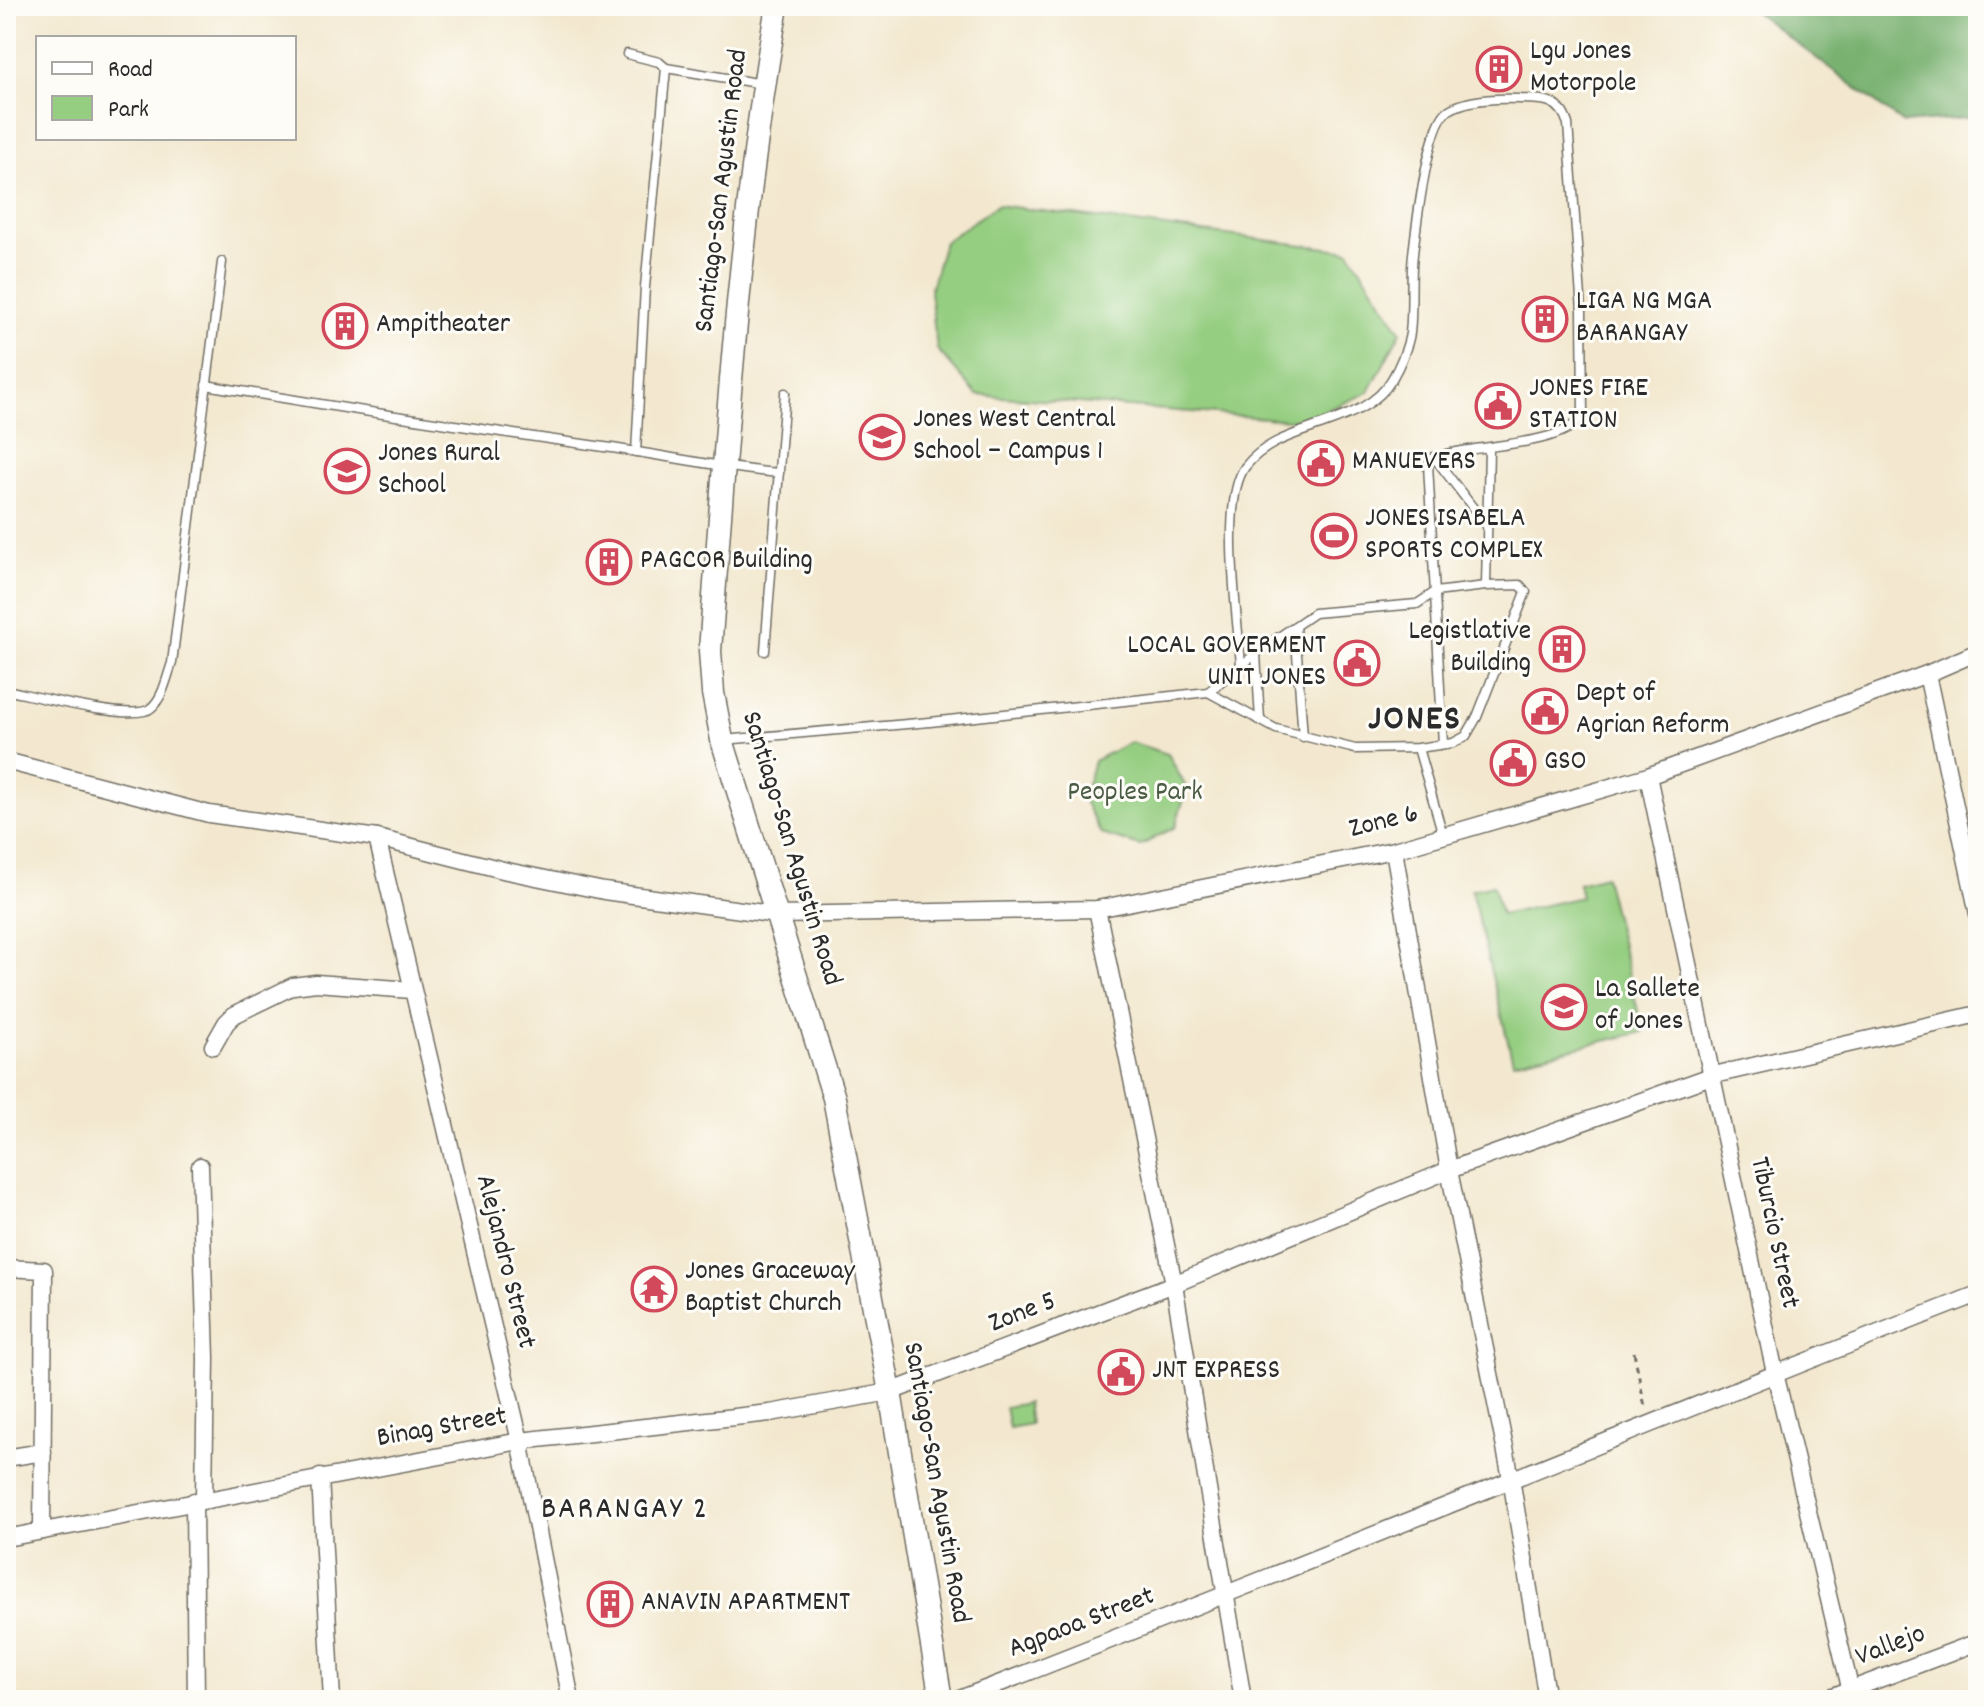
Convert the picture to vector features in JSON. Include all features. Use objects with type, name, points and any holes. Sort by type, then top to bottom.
[{"type":"main road","name":"Santiago-San Agustin Road","points":[[777,6],[763,84],[736,320],[710,651],[713,693],[722,740],[834,1098],[890,1392],[941,1700]]},
{"type":"street","name":"Zone 6","points":[[6,761],[209,814],[377,838],[507,871],[604,891],[777,915],[1097,909],[1394,850],[1648,776],[1927,674],[1978,652]]},
{"type":"street","points":[[1927,674],[1978,914]]},
{"type":"street","name":"Tiburcio Street","points":[[1648,776],[1775,1373],[1852,1695]]},
{"type":"street","name":"Alejandro Street","points":[[377,838],[520,1441],[571,1700]]},
{"type":"street","points":[[1394,850],[1449,1170],[1511,1478],[1547,1700]]},
{"type":"street","points":[[1097,909],[1174,1284],[1243,1700]]},
{"type":"street","points":[[213,1046],[234,1015],[293,986],[316,983],[412,990]]},
{"type":"street","name":"Zone 5","points":[[890,1392],[1174,1284],[1449,1170],[1714,1075],[1978,1014]]},
{"type":"street","points":[[196,1700],[199,1500],[206,1358],[200,1166]]},
{"type":"street","points":[[6,1268],[44,1270],[42,1531]]},
{"type":"street","name":"Agpaoa Street","points":[[957,1700],[1226,1596],[1511,1478],[1978,1294]]},
{"type":"street","name":"Binag Street","points":[[6,1538],[520,1441],[770,1413],[890,1392]]},
{"type":"street","points":[[6,1458],[43,1452]]},
{"type":"street","points":[[320,1477],[332,1700]]},
{"type":"street","name":"Vallejo","points":[[1823,1700],[1852,1695],[1978,1642]]},
{"type":"lane","points":[[627,54],[659,62],[666,68],[763,84]]},
{"type":"lane","points":[[636,452],[645,287],[666,68]]},
{"type":"lane","points":[[1241,665],[1232,551],[1234,495],[1244,468],[1277,440],[1352,414],[1375,399],[1392,380],[1409,336],[1413,255],[1430,143],[1438,120],[1448,110],[1476,102],[1536,99],[1559,106],[1568,124],[1582,311],[1583,413],[1580,422],[1566,432],[1434,457],[1427,468],[1443,744]]},
{"type":"lane","points":[[6,690],[108,711],[139,713],[151,708],[161,692],[172,663],[222,262]]},
{"type":"lane","points":[[206,385],[724,468],[779,473]]},
{"type":"lane","points":[[765,651],[785,393]]},
{"type":"lane","points":[[1486,586],[1489,449]]},
{"type":"lane","points":[[1434,457],[1487,526]]},
{"type":"lane","points":[[722,740],[930,722],[1208,692],[1314,613],[1417,604],[1435,592],[1486,586],[1520,585],[1526,592],[1477,717],[1466,736],[1443,744],[1418,748],[1355,749],[1276,729],[1208,692]]},
{"type":"lane","points":[[1295,626],[1303,737]]},
{"type":"lane","points":[[1256,654],[1260,720]]},
{"type":"lane","points":[[1418,748],[1443,835]]},
{"type":"path","points":[[1634,1352],[1648,1424]]},
{"type":"green space","points":[[1747,6],[1978,6],[1978,117],[1903,123]]},
{"type":"green space","points":[[997,205],[1349,251],[1401,331],[1369,392],[1302,421],[977,395],[937,349],[930,291],[944,242]]},
{"type":"green space","name":"Peoples Park","points":[[1130,742],[1168,754],[1187,789],[1175,827],[1140,846],[1101,834],[1083,799],[1094,761]]},
{"type":"green space","points":[[1605,876],[1643,1032],[1513,1062],[1471,890],[1493,885],[1501,915],[1581,897],[1578,883]]},
{"type":"green space","points":[[1027,1403],[1030,1424],[1009,1428],[1005,1407]]},
{"type":"place","name":"Lgu Jones Motorpole","points":[[1499,69]]},
{"type":"place","name":"LIGA NG MGA BARANGAY","points":[[1545,319]]},
{"type":"place","name":"Ampitheater","points":[[345,326]]},
{"type":"place","name":"JONES FIRE STATION","points":[[1498,406]]},
{"type":"place","name":"Jones West Central School – Campus 1","points":[[882,437]]},
{"type":"place","name":"MANUEVERS","points":[[1321,463]]},
{"type":"place","name":"Jones Rural School","points":[[347,471]]},
{"type":"place","name":"JONES ISABELA SPORTS COMPLEX","points":[[1334,536]]},
{"type":"place","name":"PAGCOR Building","points":[[609,562]]},
{"type":"place","name":"Legistlative Building","points":[[1562,649]]},
{"type":"place","name":"LOCAL GOVERMENT UNIT JONES","points":[[1357,663]]},
{"type":"place","name":"Dept of Agrian Reform","points":[[1545,711]]},
{"type":"place","name":"GSO","points":[[1513,763]]},
{"type":"place","name":"La Sallete of Jones","points":[[1564,1007]]},
{"type":"place","name":"Jones Graceway Baptist Church","points":[[654,1289]]},
{"type":"place","name":"JNT EXPRESS","points":[[1121,1372]]},
{"type":"place","name":"ANAVIN APARTMENT","points":[[610,1604]]},
{"type":"district","name":"JONES","points":[[1415,721]]},
{"type":"district","name":"BARANGAY 2","points":[[625,1511]]}]
